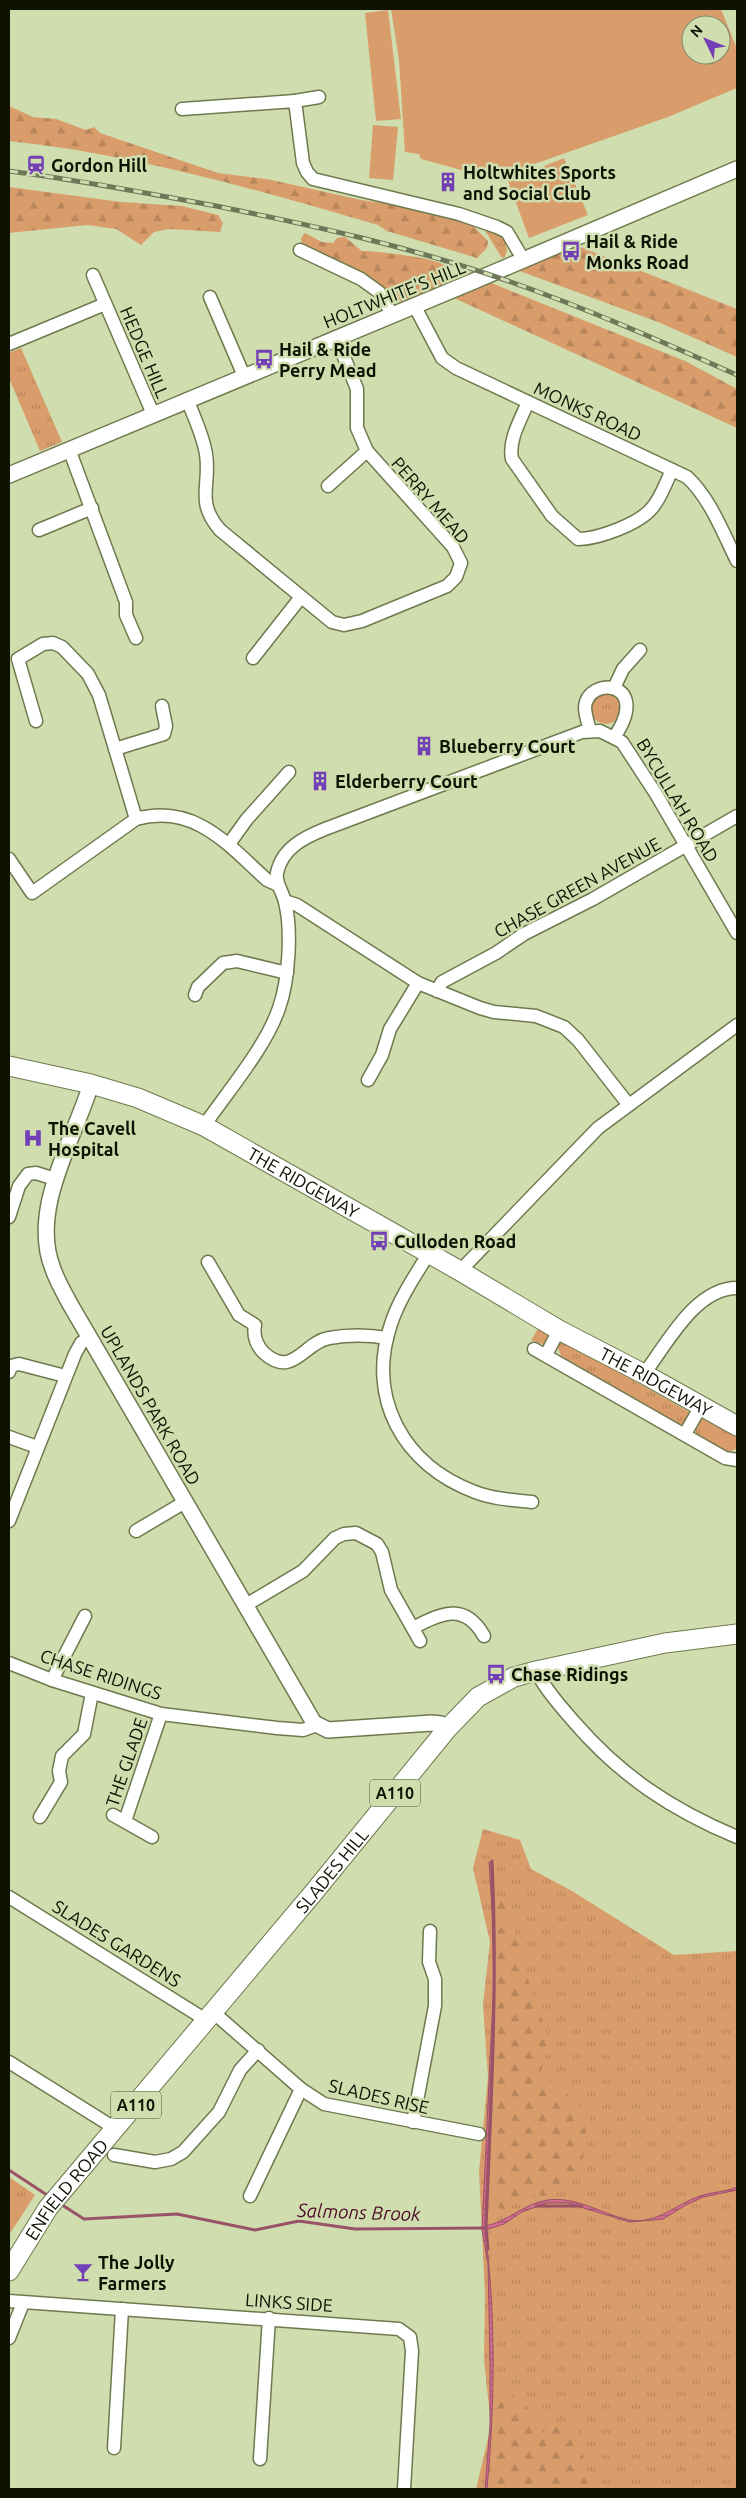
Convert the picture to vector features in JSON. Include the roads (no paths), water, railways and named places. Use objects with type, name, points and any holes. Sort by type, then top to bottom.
[{"type":"main road","name":"THE RIDGEWAY","points":[[9,1066],[91,1084],[167,1109],[204,1126],[429,1253],[559,1330],[644,1374],[737,1426]]},
{"type":"main road","name":"SLADES HILL","points":[[210,2016],[447,1729],[478,1697],[514,1677],[536,1671],[665,1643],[737,1634]]},
{"type":"main road","name":"ENFIELD ROAD","points":[[9,2272],[48,2208],[210,2016]]},
{"type":"street","points":[[182,109],[295,101],[319,97]]},
{"type":"street","points":[[295,101],[303,163],[313,179],[459,214],[497,227],[507,232],[523,259]]},
{"type":"street","name":"HOLTWHITE'S HILL","points":[[9,475],[737,168]]},
{"type":"street","points":[[300,250],[361,279],[379,292],[392,314]]},
{"type":"street","name":"HEDGE HILL","points":[[93,275],[153,414]]},
{"type":"street","points":[[210,297],[244,376]]},
{"type":"street","name":"HEDGE HILL","points":[[9,344],[105,304]]},
{"type":"street","name":"MONKS ROAD","points":[[414,305],[442,358],[456,368],[687,477],[696,486],[737,561]]},
{"type":"street","name":"PERRY MEAD","points":[[187,399],[205,451],[207,464],[205,506],[212,521],[332,622],[344,625],[362,621],[447,586],[456,576],[461,563],[453,547],[367,451],[357,428],[356,389],[336,337]]},
{"type":"street","points":[[528,402],[510,450],[512,459],[552,516],[578,539],[592,539],[643,517],[653,507],[672,470]]},
{"type":"street","points":[[69,449],[126,602],[126,615],[136,638]]},
{"type":"street","name":"PERRY MEAD","points":[[328,486],[367,451]]},
{"type":"street","points":[[39,530],[92,508]]},
{"type":"street","points":[[253,658],[301,597]]},
{"type":"street","points":[[36,721],[18,659],[43,644],[53,643],[62,647],[94,683],[116,749],[136,819]]},
{"type":"street","points":[[614,688],[624,669],[640,650]]},
{"type":"street","points":[[204,1126],[271,1026],[282,1000],[287,973],[285,902],[278,885],[278,868],[294,845],[303,838],[393,802],[590,730],[586,714],[588,700],[598,690],[605,687],[614,688],[625,698],[628,711],[625,722],[615,736]]},
{"type":"street","points":[[116,749],[164,734],[166,726],[162,706]]},
{"type":"street","name":"BYCULLAH ROAD","points":[[590,730],[615,736],[627,749],[737,933]]},
{"type":"street","points":[[229,844],[247,819],[289,772]]},
{"type":"street","points":[[9,858],[32,893],[136,819],[150,815],[164,815],[188,820],[209,828],[267,880],[278,885]]},
{"type":"street","name":"CHASE GREEN AVENUE","points":[[437,991],[442,982],[496,953],[524,934],[686,846],[737,816]]},
{"type":"street","points":[[285,902],[297,905],[418,982],[437,991],[494,1012],[536,1016],[564,1026],[578,1040],[628,1104]]},
{"type":"street","points":[[195,995],[198,987],[222,963],[237,961],[287,973]]},
{"type":"street","points":[[368,1080],[382,1055],[390,1029],[418,982]]},
{"type":"street","points":[[460,1271],[598,1128],[737,1025]]},
{"type":"street","name":"UPLANDS PARK ROAD","points":[[91,1084],[76,1130],[55,1178],[48,1217],[47,1242],[52,1268],[89,1337],[317,1725]]},
{"type":"street","points":[[9,1217],[19,1186],[28,1174],[36,1173],[55,1178]]},
{"type":"street","points":[[429,1253],[397,1308],[387,1338],[382,1378],[386,1404],[393,1420],[418,1454],[443,1475],[476,1492],[532,1502]]},
{"type":"street","points":[[208,1262],[239,1315],[255,1325],[254,1334],[260,1348],[272,1358],[286,1362],[295,1360],[314,1344],[329,1338],[387,1338]]},
{"type":"street","points":[[644,1374],[700,1302],[721,1290],[737,1288]]},
{"type":"street","points":[[546,1355],[559,1330]]},
{"type":"street","points":[[9,1521],[65,1376],[78,1347],[89,1337]]},
{"type":"street","points":[[534,1349],[725,1458],[736,1458]]},
{"type":"street","points":[[9,1372],[11,1366],[19,1364],[65,1376]]},
{"type":"street","points":[[685,1434],[701,1406]]},
{"type":"street","points":[[9,1437],[37,1447]]},
{"type":"street","points":[[136,1531],[185,1502]]},
{"type":"street","points":[[246,1605],[303,1572],[335,1538],[344,1534],[356,1533],[377,1544],[382,1552],[391,1590],[420,1641]]},
{"type":"street","points":[[414,1628],[437,1616],[458,1613],[468,1616],[477,1623],[484,1636]]},
{"type":"street","points":[[52,1680],[85,1616]]},
{"type":"street","name":"CHASE RIDINGS","points":[[9,1663],[52,1680],[161,1714],[303,1730],[317,1725],[328,1730],[432,1723],[441,1724],[447,1729]]},
{"type":"street","points":[[536,1671],[569,1717],[626,1775],[678,1809],[737,1837]]},
{"type":"street","points":[[40,1817],[61,1782],[59,1771],[62,1756],[84,1734],[92,1693]]},
{"type":"street","name":"THE GLADE","points":[[152,1837],[119,1818],[161,1714]]},
{"type":"street","name":"SLADES GARDENS","points":[[9,1897],[210,2016]]},
{"type":"street","points":[[413,2122],[435,2006],[435,1979],[429,1962],[430,1931]]},
{"type":"street","name":"SLADES RISE","points":[[210,2016],[258,2050],[301,2089],[324,2104],[479,2134]]},
{"type":"street","points":[[114,2155],[155,2162],[171,2159],[183,2152],[219,2112],[240,2070],[258,2050]]},
{"type":"street","points":[[9,2062],[116,2129]]},
{"type":"street","points":[[250,2196],[301,2089]]},
{"type":"street","name":"LINKS SIDE","points":[[9,2301],[394,2326],[410,2337],[412,2350],[404,2489]]},
{"type":"street","points":[[9,2338],[23,2303]]},
{"type":"street","points":[[114,2448],[122,2309]]},
{"type":"street","points":[[260,2459],[269,2318]]},
{"type":"waterway","points":[[488,2249],[486,2228],[494,1998],[492,1861]]},
{"type":"waterway","name":"Salmons Brook","points":[[9,2170],[50,2197]]},
{"type":"waterway","name":"Salmons Brook","points":[[59,2203],[84,2219],[177,2214],[255,2230],[299,2221],[355,2229],[485,2228]]},
{"type":"waterway","name":"Salmons Brook","points":[[536,2206],[582,2206]]},
{"type":"railway","points":[[9,171],[216,206],[402,248],[540,292],[625,326],[737,375]]},
{"type":"place","name":"Gordon Hill","points":[[36,165]]},
{"type":"place","name":"Holtwhites Sports and Social Club","points":[[448,182]]},
{"type":"place","name":"Hail & Ride Monks Road","points":[[571,251]]},
{"type":"place","name":"Hail & Ride Perry Mead","points":[[264,359]]},
{"type":"place","name":"Blueberry Court","points":[[424,746]]},
{"type":"place","name":"Elderberry Court","points":[[320,781]]},
{"type":"place","name":"The Cavell Hospital","points":[[33,1138]]},
{"type":"place","name":"Culloden Road","points":[[379,1241]]},
{"type":"place","name":"Chase Ridings","points":[[496,1674]]},
{"type":"place","name":"The Jolly Farmers","points":[[83,2272]]}]
